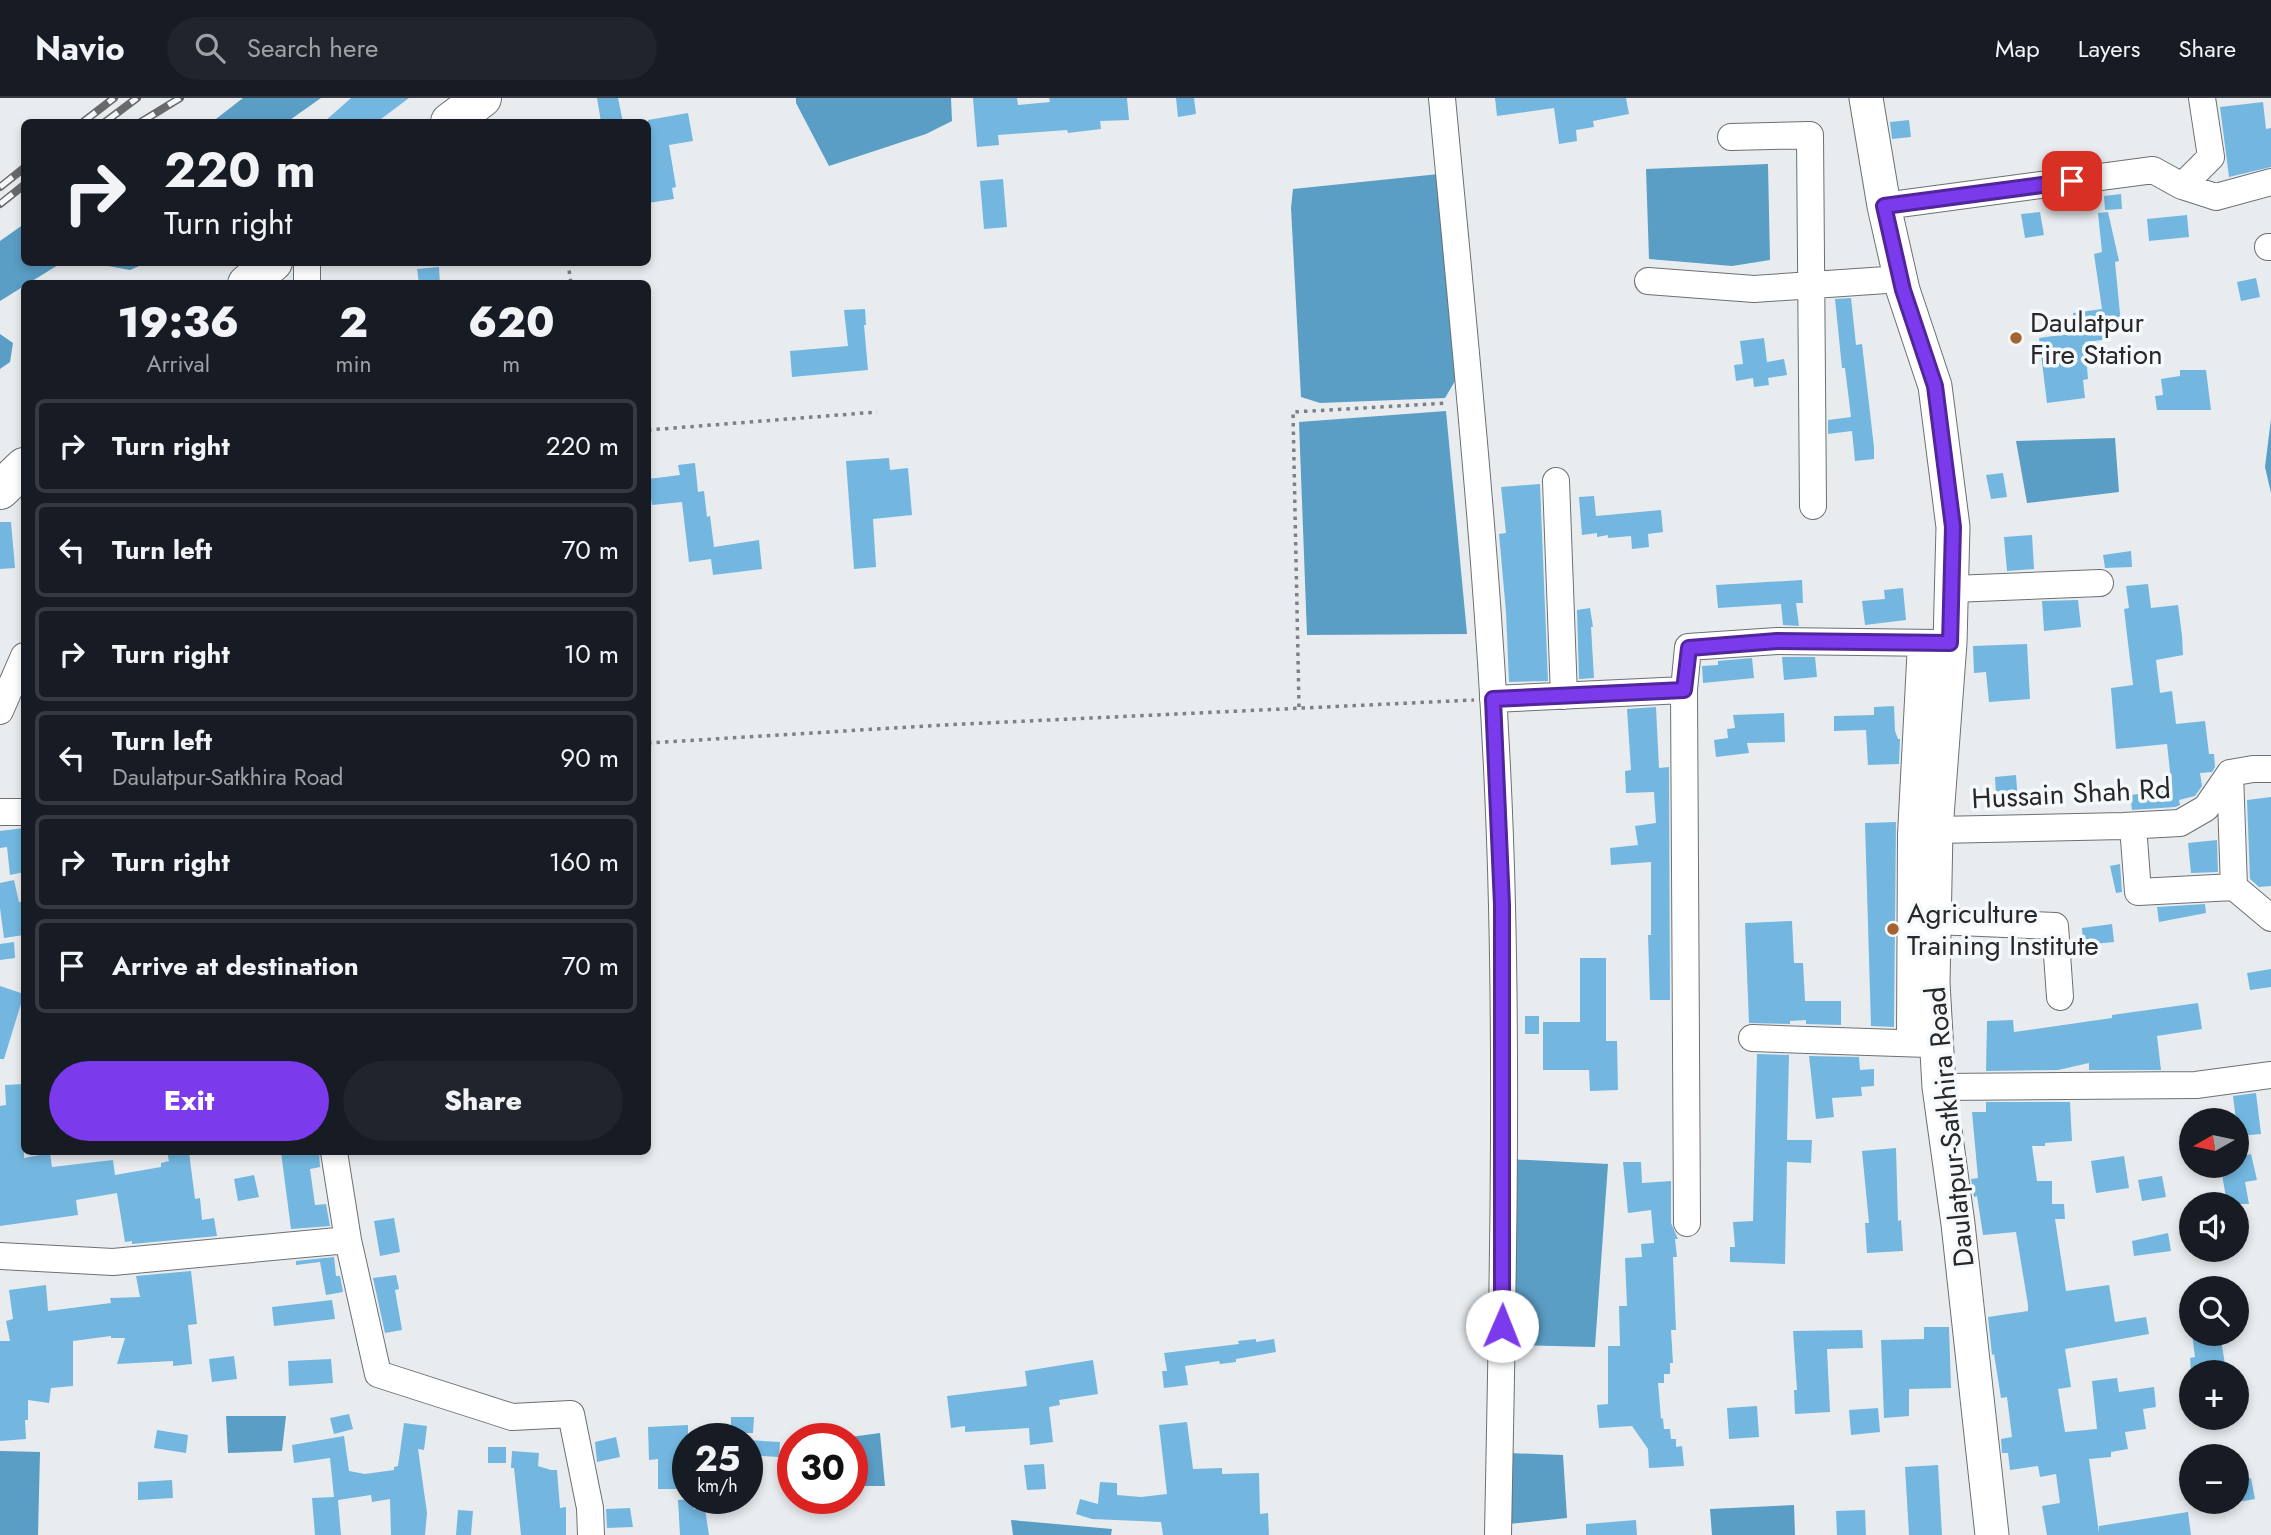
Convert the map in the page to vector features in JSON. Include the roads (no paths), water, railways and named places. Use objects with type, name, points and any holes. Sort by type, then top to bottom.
[{"type":"highway","points":[[425,119],[452,98]]},
{"type":"highway","points":[[454,119],[482,98]]},
{"type":"highway","points":[[226,280],[242,266]]},
{"type":"highway","points":[[252,280],[268,266]]},
{"type":"highway","points":[[0,468],[21,449]]},
{"type":"highway","points":[[0,490],[21,470]]},
{"type":"main road","name":"Daulatpur-Satkhira Road","points":[[1866,98],[1884,206],[1901,279],[1935,386],[1953,527],[1953,589],[1936,643],[1933,983],[1923,1044],[1939,1087],[1958,1224],[1992,1535]]},
{"type":"street","points":[[1442,98],[1486,569],[1502,905],[1504,1248],[1498,1535]]},
{"type":"street","points":[[2182,186],[2211,157],[2202,98]]},
{"type":"street","points":[[1731,137],[1810,135],[1813,506]]},
{"type":"street","points":[[1884,206],[2153,170],[2182,186],[2216,197],[2271,182]]},
{"type":"street","points":[[1648,281],[1755,289],[1901,279]]},
{"type":"street","points":[[1556,481],[1564,696]]},
{"type":"street","points":[[1953,589],[2100,583]]},
{"type":"street","points":[[1686,1223],[1684,690],[1689,648],[1777,641],[1936,643],[1911,835],[1923,1044],[1752,1038]]},
{"type":"street","points":[[0,711],[21,663]]},
{"type":"street","points":[[1493,699],[1684,690]]},
{"type":"street","points":[[2234,887],[2230,773],[2271,769]]},
{"type":"street","name":"Hussain Shah Rd","points":[[1936,830],[2179,823],[2206,808],[2230,773]]},
{"type":"street","points":[[0,812],[21,812]]},
{"type":"street","points":[[2133,826],[2138,892],[2234,887],[2271,918]]},
{"type":"street","points":[[1935,921],[2055,926],[2060,997]]},
{"type":"street","points":[[1939,1087],[2196,1085],[2271,1075]]},
{"type":"street","points":[[334,1155],[348,1240],[378,1374],[512,1418],[570,1414],[590,1508],[591,1535]]},
{"type":"street","points":[[0,1255],[113,1262],[348,1240]]},
{"type":"water","points":[[243,98],[321,98],[291,119],[216,119]]},
{"type":"water","points":[[796,98],[951,98],[952,121],[926,134],[829,166],[796,103]]},
{"type":"water","points":[[1768,164],[1770,260],[1732,266],[1649,259],[1646,169]]},
{"type":"water","points":[[1439,174],[1455,381],[1445,398],[1320,403],[1301,397],[1291,208],[1293,189]]},
{"type":"water","points":[[21,226],[21,266],[56,266],[34,280],[21,280],[21,288],[0,301],[0,241]]},
{"type":"water","points":[[108,266],[139,266],[130,270]]},
{"type":"water","points":[[0,334],[13,343],[10,362],[0,369]]},
{"type":"water","points":[[1446,411],[1467,634],[1307,635],[1299,422]]},
{"type":"water","points":[[2271,419],[2271,493],[2265,467]]},
{"type":"water","points":[[2115,438],[2119,492],[2027,503],[2016,441]]},
{"type":"water","points":[[1508,1159],[1608,1164],[1595,1347],[1509,1345]]},
{"type":"water","points":[[226,1416],[286,1416],[282,1451],[228,1453]]},
{"type":"water","points":[[880,1433],[885,1486],[868,1486],[868,1435]]},
{"type":"water","points":[[0,1451],[40,1452],[38,1535],[0,1535]]},
{"type":"water","points":[[1509,1453],[1563,1455],[1567,1518],[1509,1524]]},
{"type":"water","points":[[1794,1505],[1795,1535],[1712,1535],[1710,1509]]},
{"type":"water","points":[[1011,1520],[1112,1529],[1111,1535],[1013,1535]]},
{"type":"railway","points":[[87,119],[114,98]]},
{"type":"railway","points":[[109,119],[137,98]]},
{"type":"railway","points":[[146,119],[180,98]]},
{"type":"railway","points":[[0,187],[21,170]]},
{"type":"railway","points":[[0,204],[21,187]]},
{"type":"place","name":"Daulatpur Fire Station","points":[[2016,338]]},
{"type":"place","name":"Agriculture Training Institute","points":[[1893,929]]}]
